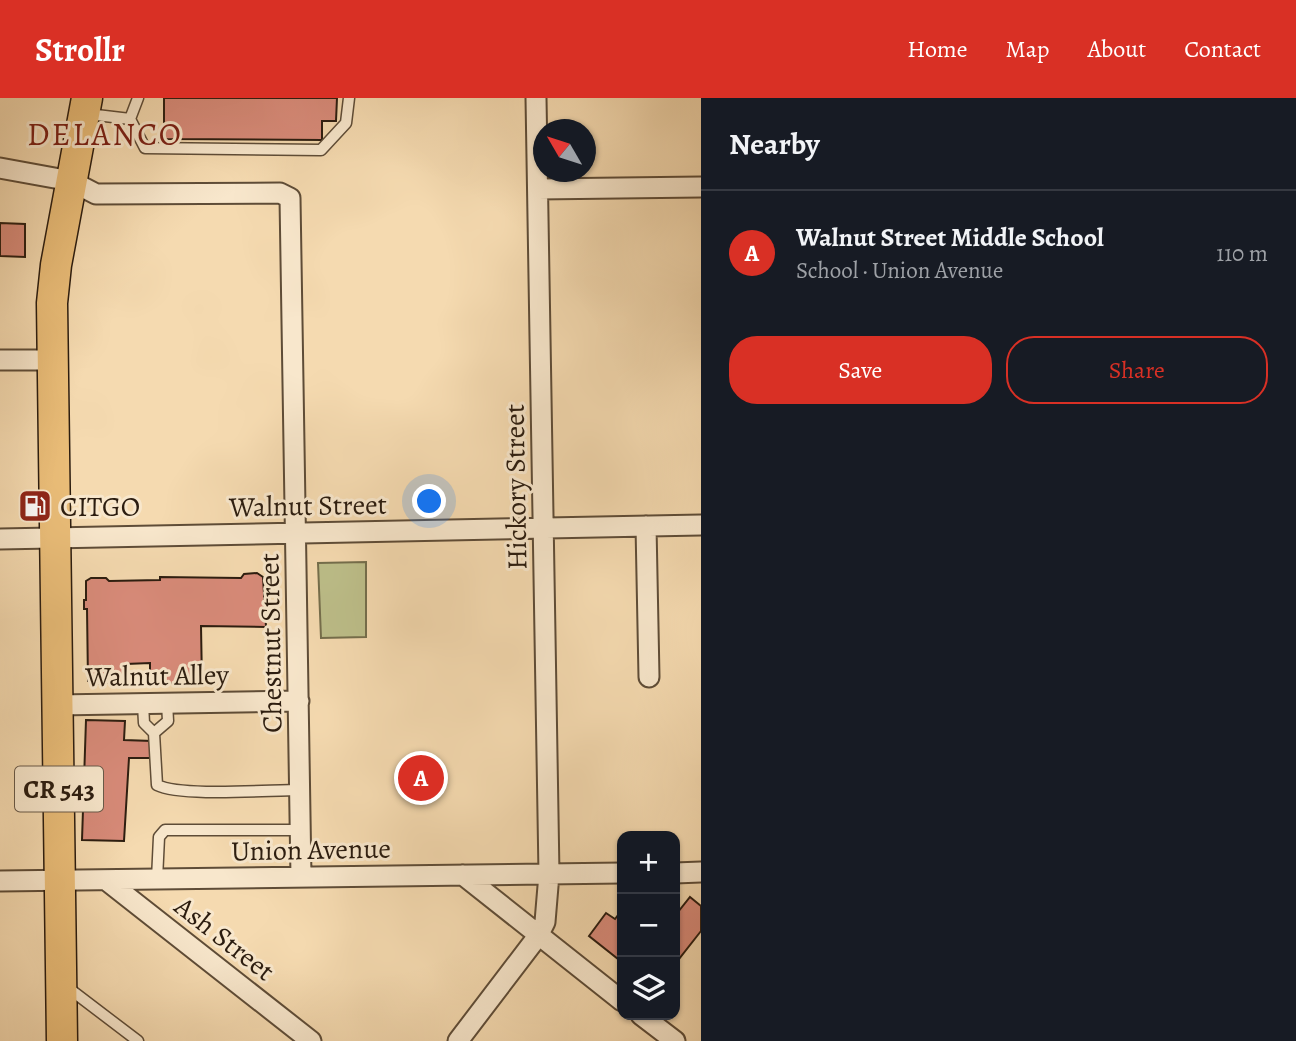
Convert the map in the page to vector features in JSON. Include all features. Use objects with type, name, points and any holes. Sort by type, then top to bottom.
[{"type":"main road","name":"CR 543","points":[[62,1041],[51,360],[53,284],[86,106]]},
{"type":"street","name":"Hickory Street","points":[[536,98],[549,874],[545,922],[538,936]]},
{"type":"street","points":[[0,167],[71,181]]},
{"type":"street","name":"Chestnut Street","points":[[71,181],[96,194],[280,193],[290,198],[301,877]]},
{"type":"street","points":[[538,189],[701,187]]},
{"type":"street","points":[[0,360],[51,360]]},
{"type":"street","name":"Walnut Street","points":[[0,538],[701,525]]},
{"type":"street","points":[[646,526],[649,677]]},
{"type":"street","name":"Walnut Alley","points":[[57,705],[299,701]]},
{"type":"street","points":[[680,873],[701,872]]},
{"type":"street","name":"Union Avenue","points":[[0,881],[617,873]]},
{"type":"street","points":[[463,876],[617,997]]},
{"type":"street","name":"Ash Street","points":[[106,880],[311,1041]]},
{"type":"street","points":[[467,1038],[538,936]]},
{"type":"street","points":[[648,1020],[675,1041]]},
{"type":"lane","points":[[130,119],[138,98]]},
{"type":"lane","points":[[86,106],[130,119],[145,148],[321,150],[346,123],[349,98]]},
{"type":"lane","points":[[154,733],[168,721],[167,703]]},
{"type":"lane","points":[[143,704],[144,723],[154,733],[154,774],[157,785],[166,790],[300,790]]},
{"type":"lane","points":[[157,879],[159,837],[165,830],[300,830]]},
{"type":"lane","points":[[61,983],[138,1041]]},
{"type":"green space","points":[[366,562],[366,637],[321,638],[318,563]]},
{"type":"building","points":[[164,98],[337,98],[336,121],[322,121],[322,140],[164,139]]},
{"type":"building","points":[[0,223],[25,224],[25,257],[0,256]]},
{"type":"building","points":[[257,573],[263,577],[266,627],[201,626],[202,683],[150,684],[150,663],[126,664],[127,680],[101,684],[88,681],[87,609],[84,609],[86,581],[91,578],[106,578],[109,581],[160,580],[160,577],[241,578],[244,574]]},
{"type":"building","points":[[86,720],[125,721],[124,740],[152,741],[151,758],[129,758],[124,841],[82,840]]},
{"type":"building","points":[[690,897],[701,906],[701,931],[680,958],[680,957],[680,910]]},
{"type":"building","points":[[606,913],[615,919],[617,916],[617,958],[589,936]]},
{"type":"place","name":"CITGO","points":[[35,506]]},
{"type":"place","name":"Walnut Street Middle School","points":[[421,778]]},
{"type":"district","name":"DELANCO","points":[[105,134]]}]
